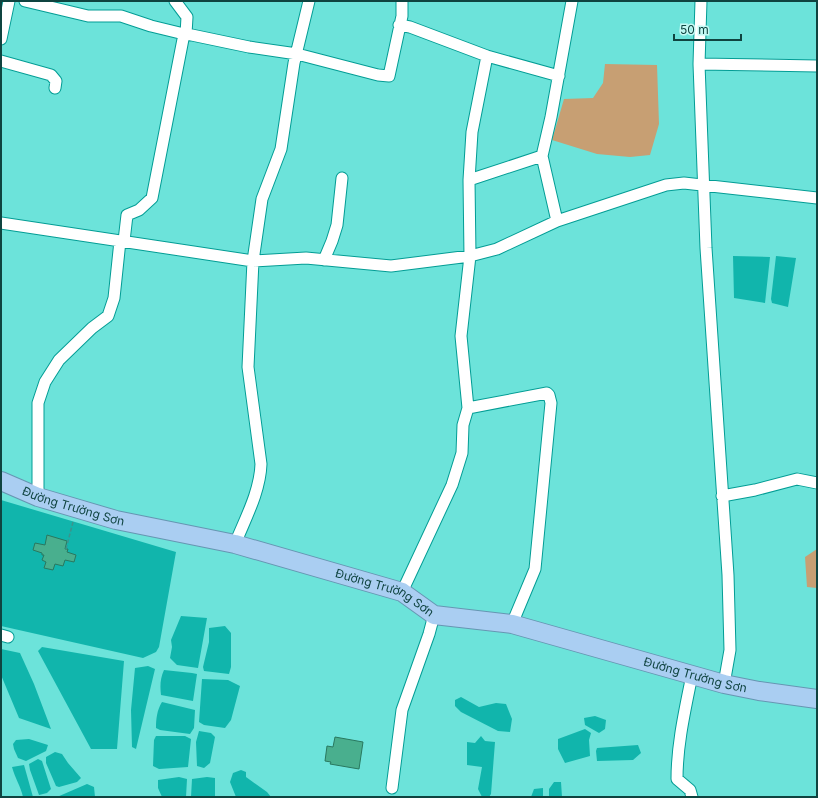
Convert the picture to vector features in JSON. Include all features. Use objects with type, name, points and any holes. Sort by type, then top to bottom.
[{"type":"highway","name":"Đường Trường Sơn","points":[[1,481],[38,498],[116,520],[235,544],[402,592],[434,615],[512,624],[724,684],[759,691],[817,699]]},
{"type":"street","points":[[1,39],[9,1]]},
{"type":"street","points":[[25,1],[88,16],[121,16],[151,26],[185,34],[249,47],[296,54],[378,75],[389,76],[402,16],[402,1]]},
{"type":"street","points":[[38,498],[38,403],[45,382],[59,360],[92,328],[108,316],[114,298],[127,215],[139,210],[152,198],[185,34],[187,17],[175,1]]},
{"type":"street","points":[[235,544],[260,477],[260,464],[248,367],[253,261],[262,198],[281,149],[296,54],[309,1]]},
{"type":"street","points":[[557,221],[542,156],[559,76],[572,1]]},
{"type":"street","points":[[701,1],[699,64],[706,248],[728,575],[730,650],[724,684]]},
{"type":"street","points":[[399,26],[410,27],[487,56],[559,76]]},
{"type":"street","points":[[402,592],[452,485],[462,453],[463,424],[468,408],[461,336],[470,256],[469,180],[472,132],[487,56]]},
{"type":"street","points":[[1,61],[51,75],[56,81],[55,88]]},
{"type":"street","points":[[699,64],[817,66]]},
{"type":"street","points":[[469,180],[542,156]]},
{"type":"street","points":[[324,260],[337,225],[342,178]]},
{"type":"street","points":[[1,223],[253,261],[306,258],[392,266],[470,256],[497,250],[557,221],[666,185],[684,183],[817,198]]},
{"type":"street","points":[[468,408],[547,393],[551,398],[535,569],[512,624]]},
{"type":"street","points":[[722,496],[755,490],[797,479],[817,483]]},
{"type":"street","points":[[392,788],[402,710],[429,634],[434,615]]},
{"type":"street","points":[[692,675],[681,728],[677,762],[677,779],[690,790],[692,797]]},
{"type":"path","points":[[66,549],[77,509]]},
{"type":"shaded area","points":[[605,64],[657,65],[659,124],[650,155],[630,157],[597,154],[552,140],[564,99],[593,98],[603,83]]},
{"type":"shaded area","points":[[817,549],[817,588],[807,587],[805,557]]},
{"type":"water","points":[[733,256],[770,257],[765,303],[734,298]]},
{"type":"water","points":[[776,256],[796,258],[788,307],[772,303],[771,299]]},
{"type":"water","points":[[1,500],[176,552],[159,647],[156,652],[143,658],[1,626]]},
{"type":"water","points":[[181,616],[207,618],[198,668],[177,665],[170,658],[172,647],[171,640]]},
{"type":"water","points":[[225,626],[231,633],[231,667],[229,674],[204,671],[203,667],[209,642],[209,628]]},
{"type":"water","points":[[42,647],[124,661],[117,749],[91,749],[38,651]]},
{"type":"water","points":[[1,649],[20,653],[34,684],[51,729],[19,718],[1,675]]},
{"type":"water","points":[[148,666],[155,669],[136,749],[132,747],[131,710],[135,668]]},
{"type":"water","points":[[164,670],[197,674],[193,701],[161,695],[160,689]]},
{"type":"water","points":[[202,679],[228,680],[240,686],[231,720],[225,728],[204,725],[199,722]]},
{"type":"water","points":[[461,697],[479,707],[496,703],[506,704],[512,719],[510,732],[498,731],[461,712],[455,706],[455,700]]},
{"type":"water","points":[[162,702],[195,710],[194,728],[190,734],[160,730],[156,728],[157,715]]},
{"type":"water","points":[[595,716],[606,720],[605,729],[599,733],[585,725],[584,718]]},
{"type":"water","points":[[585,729],[591,733],[589,740],[590,756],[565,763],[558,749],[558,739]]},
{"type":"water","points":[[199,731],[211,733],[215,737],[210,763],[204,768],[197,766],[196,742]]},
{"type":"water","points":[[156,736],[185,736],[191,739],[188,767],[159,769],[153,766],[154,740]]},
{"type":"water","points":[[481,736],[485,741],[495,742],[491,794],[489,797],[482,797],[478,789],[482,767],[467,765],[467,742],[475,743]]},
{"type":"water","points":[[29,739],[48,745],[46,751],[26,761],[18,758],[13,744],[16,740]]},
{"type":"water","points":[[638,745],[641,753],[633,760],[597,761],[597,748]]},
{"type":"water","points":[[55,752],[62,754],[81,778],[77,782],[59,787],[56,786],[46,763],[46,757]]},
{"type":"water","points":[[38,759],[42,761],[51,789],[47,793],[39,795],[29,764]]},
{"type":"water","points":[[24,765],[33,797],[23,797],[12,767]]},
{"type":"water","points":[[241,770],[246,772],[246,777],[267,792],[271,797],[236,797],[230,782],[233,773]]},
{"type":"water","points":[[179,777],[187,779],[186,797],[162,797],[158,788],[158,780]]},
{"type":"water","points":[[207,777],[215,778],[215,797],[191,797],[192,779]]},
{"type":"water","points":[[554,782],[561,782],[562,797],[549,797],[549,789]]},
{"type":"water","points":[[87,784],[94,787],[95,797],[57,797]]},
{"type":"water","points":[[543,788],[543,797],[531,797],[534,789]]},
{"type":"building","points":[[47,535],[67,541],[65,549],[68,549],[67,552],[76,555],[74,562],[65,560],[63,566],[55,564],[53,570],[44,568],[46,562],[42,560],[44,555],[33,550],[35,543],[45,545]]},
{"type":"building","points":[[335,737],[363,742],[359,769],[330,764],[331,762],[325,761],[327,746],[333,747]]}]
